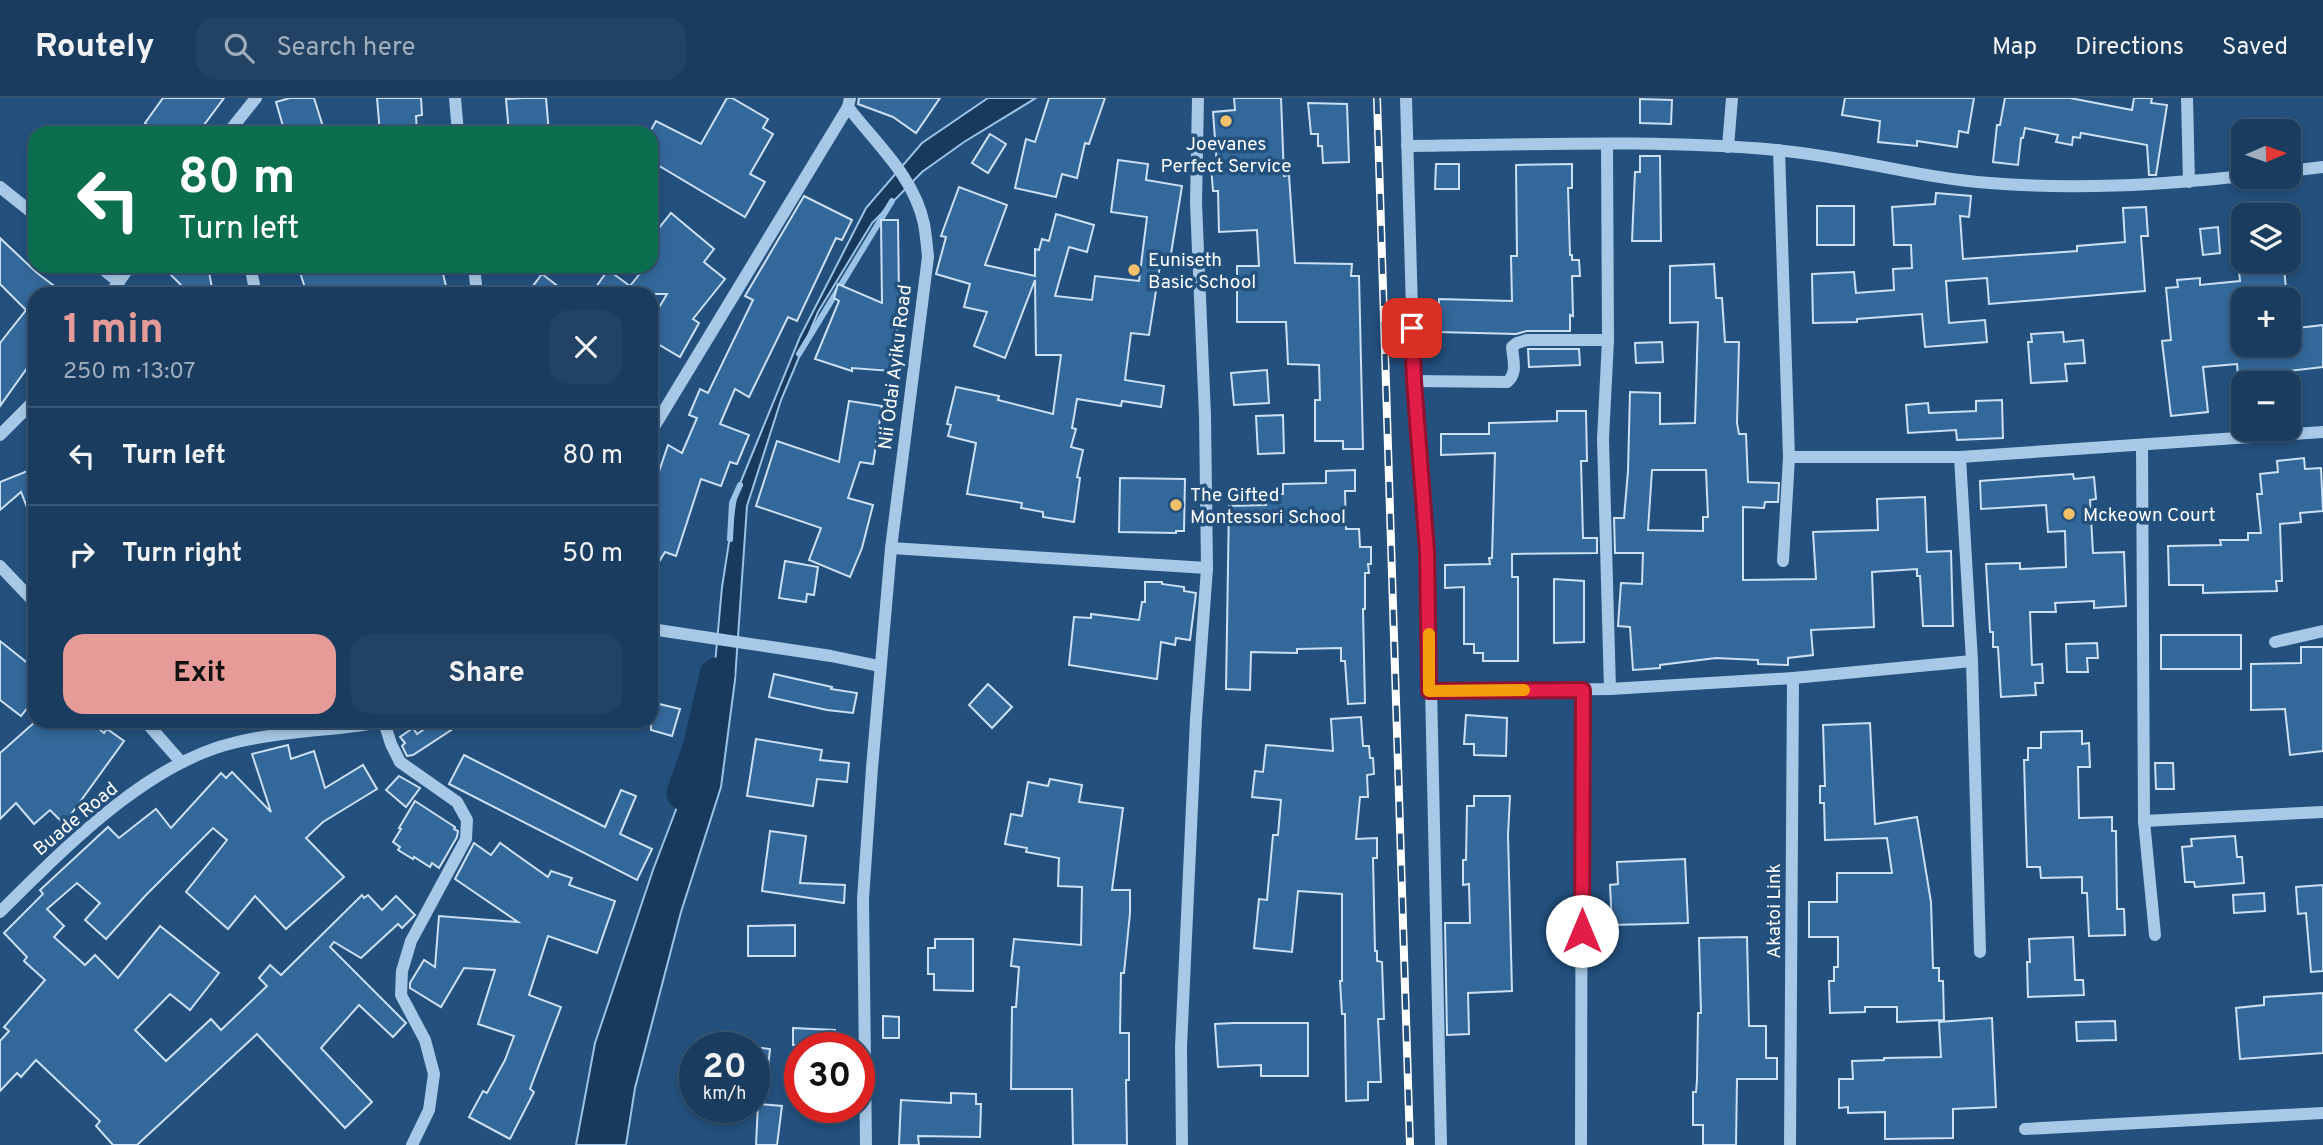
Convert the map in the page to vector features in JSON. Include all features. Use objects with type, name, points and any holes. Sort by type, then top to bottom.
[{"type":"street","points":[[234,126],[256,98]]},
{"type":"street","points":[[455,98],[457,126]]},
{"type":"street","points":[[1182,1145],[1182,1033],[1196,719],[1207,568],[1205,416],[1196,203],[1198,98]]},
{"type":"street","points":[[1406,98],[1414,381],[1427,551],[1441,1145]]},
{"type":"street","points":[[1728,147],[1732,98]]},
{"type":"street","points":[[2187,98],[2189,182]]},
{"type":"street","points":[[658,420],[849,102]]},
{"type":"street","name":"Nii Odai Ayiku Road","points":[[849,102],[900,169],[915,195],[924,223],[928,257],[891,548],[879,666],[863,899],[866,1145]]},
{"type":"street","points":[[1406,146],[1607,144],[1779,150],[1988,183],[2088,187],[2231,177]]},
{"type":"street","points":[[1607,144],[1608,340],[1603,439],[1609,689]]},
{"type":"street","points":[[1779,150],[1789,457],[1783,561]]},
{"type":"street","points":[[2301,170],[2323,167]]},
{"type":"street","points":[[0,187],[28,209]]},
{"type":"street","points":[[108,273],[119,282]]},
{"type":"street","points":[[115,287],[125,273]]},
{"type":"street","points":[[1414,381],[1507,382],[1514,370],[1512,347],[1517,343],[1527,340],[1608,340]]},
{"type":"street","points":[[0,435],[28,407]]},
{"type":"street","points":[[1789,457],[1960,457],[2323,432]]},
{"type":"street","points":[[2142,445],[2144,821],[2155,935]]},
{"type":"street","points":[[1960,457],[1972,661],[1980,951]]},
{"type":"street","points":[[891,548],[1207,568]]},
{"type":"street","points":[[1,568],[28,596]]},
{"type":"street","points":[[658,630],[831,656],[879,666]]},
{"type":"street","points":[[2276,642],[2323,631]]},
{"type":"street","points":[[1429,691],[1609,689],[1793,678],[1972,661]]},
{"type":"street","name":"Akatoi Link","points":[[1790,1145],[1793,678]]},
{"type":"street","points":[[1581,1145],[1583,690]]},
{"type":"street","points":[[151,728],[181,762]]},
{"type":"street","name":"Buade Road","points":[[0,912],[61,852],[109,810],[181,762],[235,742],[316,728]]},
{"type":"street","points":[[387,728],[400,762],[457,802],[467,820],[466,839],[411,941],[402,971],[401,995],[425,1040],[434,1074],[429,1110],[412,1145]]},
{"type":"street","points":[[2144,821],[2323,812]]},
{"type":"street","points":[[2025,1129],[2323,1113]]},
{"type":"water","points":[[988,98],[1036,98],[964,142],[922,172],[872,223],[818,312],[781,400],[747,506],[735,680],[721,787],[681,912],[635,1088],[626,1145],[576,1145],[595,1043],[653,870],[704,736],[737,491],[800,337],[866,208],[922,143]]},
{"type":"building","points":[[163,98],[224,98],[203,126],[149,126],[145,123]]},
{"type":"building","points":[[290,98],[314,98],[323,126],[283,126],[276,102]]},
{"type":"building","points":[[377,98],[421,98],[422,115],[416,116],[417,126],[379,126]]},
{"type":"building","points":[[546,98],[548,126],[508,126],[506,99]]},
{"type":"building","points":[[727,98],[732,98],[768,119],[763,128],[773,134],[750,174],[765,182],[745,217],[658,165],[658,126],[653,126],[656,121],[701,144]]},
{"type":"building","points":[[859,98],[940,98],[916,133],[893,117],[858,104]]},
{"type":"building","points":[[1049,98],[1105,98],[1089,144],[1085,143],[1077,178],[1062,174],[1056,197],[1015,188],[1026,139],[1035,142]]},
{"type":"building","points":[[1234,98],[1281,98],[1284,176],[1289,175],[1295,263],[1352,264],[1351,276],[1359,276],[1363,449],[1343,449],[1343,441],[1315,441],[1315,400],[1320,400],[1319,365],[1288,364],[1286,322],[1237,322],[1237,266],[1259,266],[1257,230],[1219,232],[1218,191],[1213,191],[1211,166],[1217,166],[1213,112],[1235,110]]},
{"type":"building","points":[[1845,98],[1974,98],[1968,133],[1959,131],[1957,147],[1917,141],[1917,146],[1878,142],[1880,121],[1842,115]]},
{"type":"building","points":[[2005,98],[2070,98],[2132,110],[2134,98],[2152,98],[2151,103],[2167,105],[2156,175],[2149,175],[2147,145],[2081,133],[2080,138],[2073,137],[2072,145],[2056,142],[2058,135],[2025,128],[2018,165],[1993,162],[1997,125],[2000,125]]},
{"type":"building","points":[[1640,99],[1672,100],[1671,124],[1640,123]]},
{"type":"building","points":[[1308,103],[1347,104],[1349,162],[1323,163],[1318,134],[1311,134]]},
{"type":"building","points":[[990,134],[1006,144],[988,173],[972,163]]},
{"type":"building","points":[[1640,156],[1660,156],[1661,241],[1632,241],[1635,172],[1640,172]]},
{"type":"building","points":[[1118,160],[1148,164],[1146,180],[1182,186],[1170,260],[1161,259],[1149,335],[1131,333],[1125,380],[1164,386],[1161,407],[1122,401],[1121,406],[1077,399],[1072,428],[1076,429],[1071,447],[1083,450],[1077,477],[1080,478],[1074,522],[1043,517],[1043,512],[1021,508],[1022,503],[967,494],[976,443],[948,436],[951,425],[947,424],[956,387],[999,396],[998,400],[1053,414],[1061,355],[1036,355],[1035,280],[1005,358],[974,346],[987,312],[964,307],[970,284],[936,274],[946,237],[941,236],[959,187],[1007,205],[985,265],[1035,276],[1035,249],[1039,250],[1042,239],[1049,241],[1056,214],[1094,225],[1087,252],[1069,247],[1055,296],[1092,300],[1095,276],[1139,281],[1147,217],[1111,212]]},
{"type":"building","points":[[1436,164],[1459,164],[1459,189],[1435,189]]},
{"type":"building","points":[[1572,164],[1572,188],[1568,188],[1570,255],[1572,260],[1579,260],[1580,276],[1572,276],[1573,316],[1570,315],[1570,331],[1527,331],[1516,334],[1438,332],[1439,299],[1512,301],[1511,256],[1517,256],[1516,165]]},
{"type":"building","points":[[1936,193],[1971,196],[1969,217],[1960,216],[1963,259],[2077,251],[2077,246],[2125,242],[2123,208],[2146,207],[2148,236],[2141,236],[2145,291],[1989,304],[1987,278],[1946,281],[1949,323],[1985,320],[1987,342],[1925,347],[1922,314],[1857,319],[1857,322],[1813,323],[1812,274],[1854,272],[1856,293],[1894,290],[1893,269],[1912,268],[1911,245],[1894,245],[1892,207],[1935,204]]},
{"type":"building","points":[[804,196],[852,220],[842,240],[836,238],[797,321],[788,317],[749,397],[735,389],[720,424],[749,435],[737,464],[730,462],[721,486],[701,479],[676,556],[665,552],[658,564],[658,474],[668,445],[682,453],[697,418],[689,415],[700,389],[708,393],[753,300],[745,296]]},
{"type":"building","points":[[1817,206],[1854,206],[1854,245],[1817,245]]},
{"type":"building","points":[[671,213],[714,249],[704,262],[725,279],[693,319],[699,323],[680,357],[658,344],[658,309],[667,294],[658,294],[658,287],[596,287],[606,273],[612,273],[630,286],[640,273],[658,273],[658,229]]},
{"type":"building","points":[[881,220],[898,220],[899,299],[902,299],[891,371],[852,368],[852,371],[815,359],[839,301],[834,298],[838,284],[882,303]]},
{"type":"building","points":[[2218,227],[2220,253],[2203,255],[2200,229]]},
{"type":"building","points":[[0,238],[28,264],[28,273],[37,273],[56,287],[28,287],[28,367],[0,406],[0,343],[26,310],[0,284]]},
{"type":"building","points":[[1714,264],[1716,298],[1722,298],[1725,342],[1739,342],[1737,423],[1739,434],[1746,434],[1748,482],[1779,483],[1778,502],[1765,502],[1764,508],[1743,507],[1743,580],[1816,579],[1813,532],[1878,530],[1877,499],[1925,497],[1927,552],[1951,551],[1953,626],[1923,626],[1920,576],[1917,576],[1917,569],[1872,572],[1874,627],[1811,630],[1813,655],[1788,658],[1788,665],[1716,658],[1633,670],[1630,627],[1618,626],[1621,583],[1642,584],[1643,553],[1615,553],[1614,518],[1624,518],[1630,392],[1660,393],[1660,424],[1695,423],[1698,322],[1670,323],[1670,266]],"holes":[[[1652,470],[1706,470],[1708,517],[1703,517],[1703,531],[1648,530]]]},
{"type":"building","points":[[169,273],[209,273],[212,287],[183,287]]},
{"type":"building","points":[[300,273],[443,273],[446,287],[305,287]]},
{"type":"building","points":[[2239,273],[2285,273],[2286,287],[2231,287],[2231,357],[2301,357],[2301,328],[2323,325],[2323,367],[2288,371],[2238,371],[2237,364],[2203,367],[2208,412],[2171,416],[2162,341],[2171,340],[2166,288],[2178,287],[2177,280],[2200,278],[2200,285],[2240,281]]},
{"type":"building","points":[[542,274],[559,287],[532,287]]},
{"type":"building","points":[[2063,332],[2064,342],[2083,340],[2085,363],[2065,364],[2067,381],[2031,383],[2028,342],[2032,342],[2031,334]]},
{"type":"building","points":[[1662,342],[1663,362],[1636,363],[1635,343]]},
{"type":"building","points":[[1528,349],[1579,349],[1580,365],[1529,367]]},
{"type":"building","points":[[1267,370],[1269,403],[1234,405],[1231,373]]},
{"type":"building","points":[[2002,400],[2003,438],[1957,440],[1956,430],[1908,433],[1906,405],[1928,403],[1929,413],[1976,411],[1976,401]]},
{"type":"building","points":[[849,401],[882,406],[873,464],[860,462],[848,498],[873,505],[862,548],[850,577],[809,560],[821,528],[756,506],[777,441],[839,462]]},
{"type":"building","points":[[1557,411],[1586,411],[1587,461],[1581,461],[1583,538],[1597,538],[1597,553],[1512,554],[1512,577],[1518,577],[1518,661],[1483,661],[1483,653],[1474,653],[1474,644],[1464,644],[1464,587],[1445,588],[1445,565],[1490,564],[1495,453],[1441,455],[1441,434],[1489,434],[1489,423],[1557,421]]},
{"type":"building","points":[[1283,415],[1284,453],[1258,454],[1256,416]]},
{"type":"building","points":[[2304,458],[2305,469],[2321,468],[2323,511],[2300,513],[2301,522],[2280,524],[2282,581],[2276,581],[2277,591],[2203,593],[2203,585],[2169,585],[2168,546],[2221,545],[2220,540],[2248,540],[2248,533],[2261,533],[2257,494],[2262,494],[2260,474],[2278,472],[2277,461]]},
{"type":"building","points":[[1355,470],[1355,491],[1345,491],[1346,529],[1359,529],[1360,547],[1371,547],[1369,573],[1365,573],[1363,609],[1365,703],[1348,704],[1345,661],[1341,661],[1341,648],[1297,649],[1297,653],[1251,652],[1250,690],[1226,689],[1229,506],[1266,505],[1265,494],[1283,494],[1283,484],[1326,483],[1326,471]]},
{"type":"building","points":[[28,471],[28,510],[21,492],[0,510],[0,482]]},
{"type":"building","points":[[2073,474],[2074,479],[2094,477],[2096,499],[2090,500],[2093,553],[2124,552],[2126,606],[2094,608],[2094,601],[2055,603],[2056,612],[2030,612],[2032,665],[2042,664],[2043,683],[2035,683],[2036,695],[2001,697],[1998,647],[1993,647],[1993,632],[1990,632],[1986,564],[2020,563],[2020,569],[2066,567],[2065,531],[2048,532],[2046,505],[1981,509],[1980,481]]},
{"type":"building","points":[[1120,478],[1185,479],[1184,531],[1119,532]]},
{"type":"building","points":[[785,561],[818,567],[814,595],[807,594],[806,602],[779,598]]},
{"type":"building","points":[[1554,579],[1584,581],[1584,642],[1554,643]]},
{"type":"building","points":[[1145,582],[1162,582],[1196,593],[1190,640],[1176,638],[1175,645],[1161,642],[1157,679],[1069,665],[1074,617],[1091,618],[1091,614],[1139,620],[1142,602],[1145,602]]},
{"type":"building","points":[[2161,635],[2241,635],[2241,669],[2161,669]]},
{"type":"building","points":[[0,641],[28,663],[28,707],[21,716],[0,700]]},
{"type":"building","points":[[2097,643],[2098,658],[2087,658],[2088,672],[2067,672],[2066,644]]},
{"type":"building","points":[[2301,647],[2323,647],[2323,751],[2290,755],[2285,709],[2251,710],[2251,664],[2301,663]]},
{"type":"building","points":[[774,674],[857,693],[853,713],[769,697]]},
{"type":"building","points":[[988,684],[1012,707],[992,728],[969,705]]},
{"type":"building","points":[[658,704],[680,709],[672,736],[651,730],[658,728]]},
{"type":"building","points":[[1466,715],[1507,718],[1506,756],[1474,755],[1474,744],[1464,744]]},
{"type":"building","points":[[1361,717],[1363,746],[1369,746],[1374,774],[1367,775],[1368,797],[1360,797],[1356,839],[1377,838],[1377,858],[1373,858],[1375,951],[1377,961],[1382,962],[1384,1019],[1378,1019],[1381,1082],[1368,1082],[1368,1100],[1346,1101],[1345,1014],[1342,1014],[1340,981],[1342,894],[1298,891],[1292,952],[1254,948],[1259,899],[1267,900],[1273,835],[1278,835],[1281,800],[1252,797],[1255,771],[1263,772],[1266,745],[1333,751],[1331,719]]},
{"type":"building","points":[[1870,723],[1875,824],[1917,817],[1931,902],[1933,968],[1939,968],[1939,981],[1943,981],[1944,1020],[1897,1022],[1897,1007],[1865,1007],[1865,1012],[1830,1013],[1829,981],[1834,981],[1834,967],[1838,967],[1838,937],[1809,937],[1809,902],[1837,902],[1837,873],[1892,873],[1887,838],[1825,840],[1824,803],[1820,803],[1820,786],[1825,786],[1823,725]]},
{"type":"building","points":[[28,728],[98,728],[104,733],[107,729],[124,741],[64,824],[50,810],[34,824],[16,803],[0,819],[0,753]]},
{"type":"building","points":[[413,728],[417,734],[426,728],[454,728],[413,755],[407,756],[402,746],[405,743],[400,737]]},
{"type":"building","points":[[2082,731],[2082,744],[2089,743],[2090,767],[2078,767],[2079,818],[2112,817],[2112,831],[2116,831],[2117,909],[2124,909],[2125,935],[2089,936],[2087,893],[2082,893],[2082,877],[2041,878],[2040,867],[2027,867],[2024,760],[2028,760],[2028,748],[2041,748],[2041,732]]},
{"type":"building","points":[[756,739],[822,750],[820,760],[849,763],[847,782],[817,779],[813,806],[747,796]]},
{"type":"building","points":[[288,745],[291,759],[314,751],[325,788],[363,765],[377,789],[323,822],[306,838],[344,877],[286,929],[255,896],[228,929],[186,892],[227,840],[213,828],[106,939],[85,920],[100,903],[77,883],[47,909],[64,926],[54,937],[85,965],[95,955],[118,978],[160,926],[219,973],[190,1010],[170,994],[135,1030],[166,1061],[211,1019],[221,1030],[267,986],[259,978],[270,965],[281,975],[362,895],[364,898],[368,895],[382,910],[396,896],[415,915],[402,928],[398,924],[361,958],[334,942],[330,947],[406,1023],[393,1037],[359,1005],[321,1048],[372,1102],[345,1128],[257,1034],[137,1145],[113,1145],[96,1126],[100,1121],[36,1060],[21,1077],[17,1073],[0,1091],[0,1041],[9,1031],[4,1027],[45,980],[24,961],[27,957],[4,933],[43,894],[40,890],[108,827],[119,838],[156,809],[171,828],[221,773],[226,778],[232,772],[271,812],[252,754]]},
{"type":"building","points":[[464,755],[605,827],[621,790],[636,796],[620,834],[652,849],[637,880],[449,784]]},
{"type":"building","points":[[2155,763],[2173,763],[2174,789],[2156,789]]},
{"type":"building","points":[[399,776],[420,788],[406,807],[386,790]]},
{"type":"building","points":[[1050,779],[1082,785],[1079,802],[1123,808],[1112,890],[1130,890],[1124,973],[1121,973],[1120,1033],[1129,1033],[1129,1080],[1126,1080],[1127,1145],[1073,1145],[1072,1089],[1011,1089],[1012,1007],[1016,1007],[1019,967],[1011,966],[1014,939],[1081,945],[1082,887],[1058,886],[1059,858],[1026,852],[1027,848],[1005,844],[1011,814],[1022,816],[1028,782],[1048,786]]},
{"type":"building","points":[[1474,796],[1510,796],[1508,835],[1512,991],[1468,993],[1469,1034],[1447,1035],[1445,923],[1470,923],[1469,884],[1463,885],[1463,860],[1466,860],[1467,806],[1474,806]]},
{"type":"building","points":[[415,801],[458,831],[439,868],[432,863],[430,867],[414,857],[413,859],[398,850],[400,847],[393,842]]},
{"type":"building","points":[[770,831],[806,836],[800,883],[845,885],[844,903],[762,891]]},
{"type":"building","points":[[2235,836],[2237,857],[2242,857],[2244,883],[2195,887],[2194,882],[2185,882],[2182,847],[2192,846],[2191,839]]},
{"type":"building","points":[[474,843],[491,855],[500,843],[548,877],[551,871],[572,878],[569,885],[615,901],[597,953],[548,936],[529,995],[561,1007],[530,1089],[534,1092],[510,1139],[469,1117],[483,1091],[487,1093],[505,1060],[514,1036],[478,1024],[495,970],[464,968],[441,1007],[410,988],[410,983],[424,960],[435,967],[439,916],[518,922],[455,879]]},
{"type":"building","points":[[1685,859],[1688,923],[1612,925],[1610,885],[1618,884],[1617,862]]},
{"type":"building","points":[[2323,885],[2323,971],[2311,972],[2306,913],[2298,914],[2296,887]]},
{"type":"building","points":[[2264,893],[2265,911],[2234,913],[2233,895]]},
{"type":"building","points":[[795,925],[795,956],[748,956],[748,926]]},
{"type":"building","points":[[1747,937],[1749,1026],[1766,1026],[1766,1058],[1777,1058],[1777,1079],[1737,1079],[1736,1145],[1703,1145],[1703,1125],[1693,1125],[1698,1013],[1701,1013],[1699,938]]},
{"type":"building","points":[[2073,937],[2075,980],[2083,980],[2084,995],[2028,997],[2029,939]]},
{"type":"building","points":[[935,939],[973,939],[973,991],[934,990],[934,974],[928,974],[928,948],[935,948]]},
{"type":"building","points":[[2323,993],[2323,1053],[2240,1059],[2236,1008],[2264,1005],[2264,997]]},
{"type":"building","points":[[883,1016],[899,1017],[899,1038],[883,1038]]},
{"type":"building","points":[[1992,1018],[1996,1107],[1953,1109],[1953,1138],[1885,1139],[1885,1112],[1848,1113],[1848,1107],[1839,1108],[1839,1079],[1853,1079],[1852,1061],[1941,1057],[1939,1022]]},
{"type":"building","points":[[2115,1021],[2116,1040],[2077,1041],[2076,1022]]},
{"type":"building","points":[[1308,1023],[1308,1076],[1261,1076],[1261,1065],[1218,1067],[1215,1024]]},
{"type":"building","points":[[793,1028],[835,1030],[835,1032],[793,1032]]},
{"type":"building","points":[[951,1093],[976,1094],[976,1104],[981,1104],[980,1137],[918,1136],[919,1145],[899,1145],[901,1100],[951,1103]]},
{"type":"building","points":[[770,1105],[782,1106],[777,1145],[756,1145],[757,1123],[770,1123]]},
{"type":"waterway","points":[[799,354],[892,201]]},
{"type":"waterway","points":[[730,539],[732,503],[740,485]]},
{"type":"waterway","points":[[684,793],[700,748],[717,675]]},
{"type":"railway","points":[[1377,98],[1410,1145]]},
{"type":"slow traffic","points":[[1429,634],[1429,691],[1524,690]]},
{"type":"place","name":"Joevanes Perfect Service","points":[[1226,121]]},
{"type":"place","name":"Euniseth Basic School","points":[[1134,270]]},
{"type":"place","name":"The Gifted Montessori School","points":[[1176,505]]},
{"type":"place","name":"Mckeown Court","points":[[2069,514]]},
{"type":"route","points":[[1412,328],[1427,551],[1429,691],[1583,690],[1582,931]]}]
